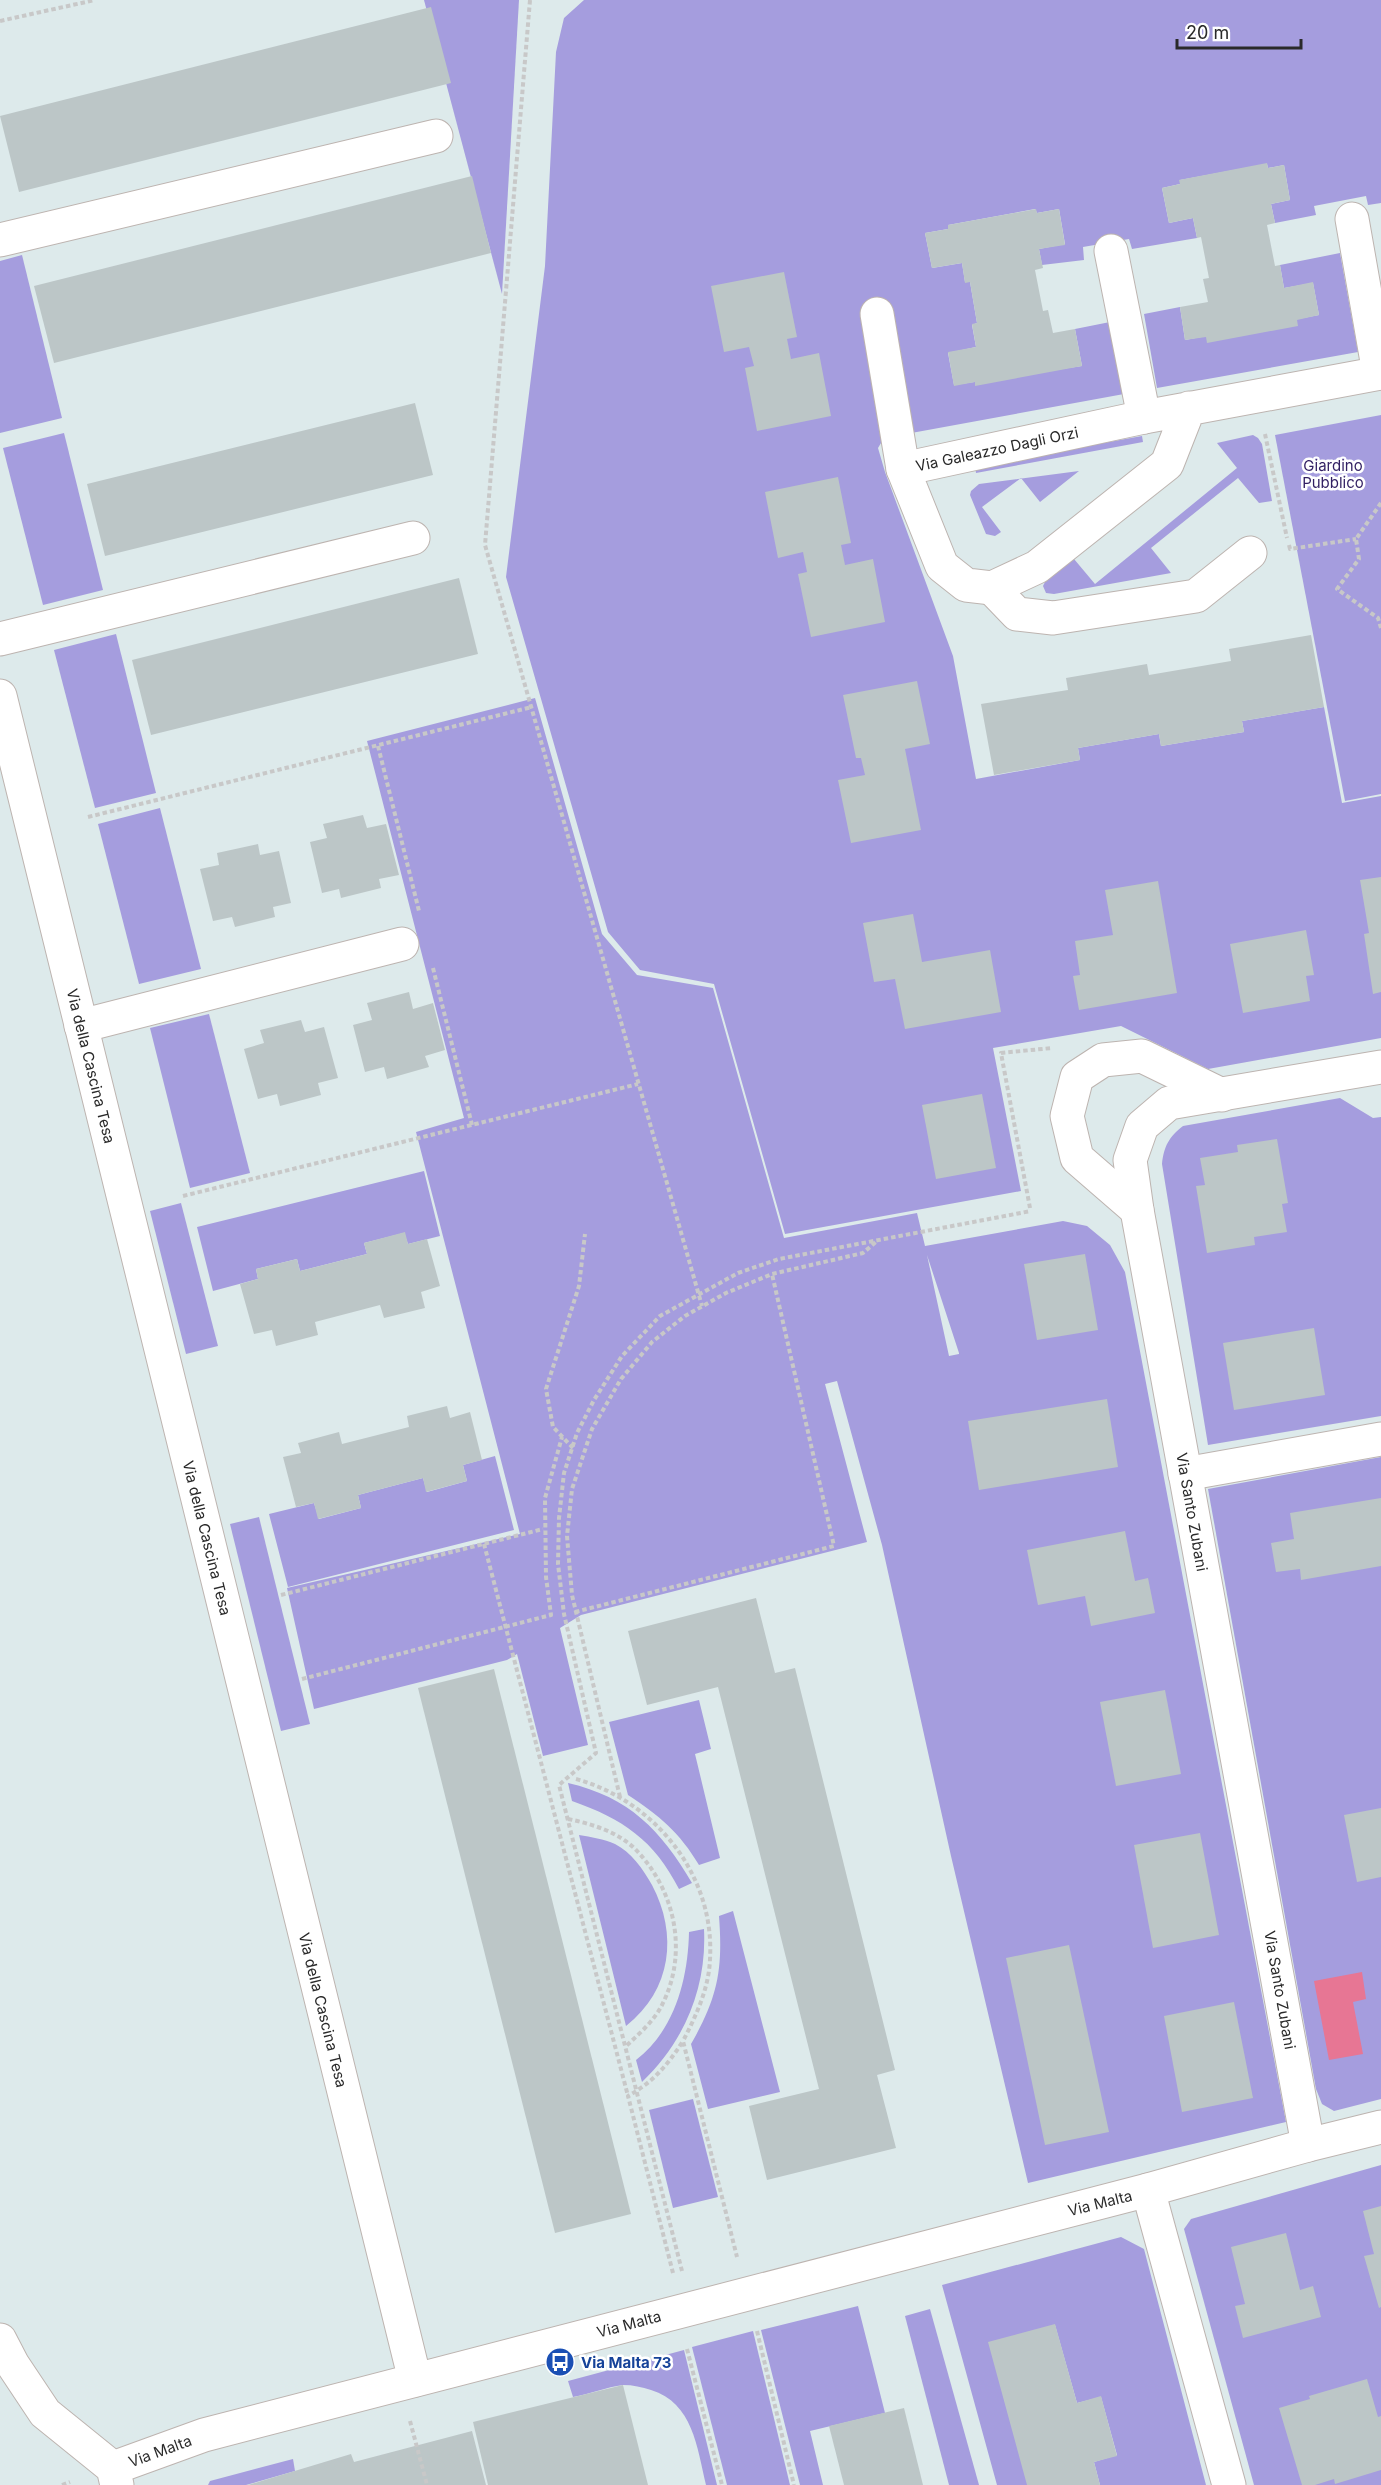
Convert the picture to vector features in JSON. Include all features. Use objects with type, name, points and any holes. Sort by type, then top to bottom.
[{"type":"street","points":[[0,240],[436,136]]},
{"type":"street","name":"Via Galeazzo Dagli Orzi","points":[[992,588],[966,585],[942,566],[903,469],[1144,417],[1380,373],[1352,219]]},
{"type":"street","points":[[1111,251],[1144,417]]},
{"type":"street","points":[[878,314],[903,469]]},
{"type":"street","points":[[1190,408],[1167,464],[1036,567],[992,588],[1017,614],[1053,618],[1196,596],[1250,553]]},
{"type":"street","points":[[0,639],[414,538]]},
{"type":"street","name":"Via della Cascina Tesa","points":[[0,696],[415,2380]]},
{"type":"street","points":[[81,1026],[402,944]]},
{"type":"street","points":[[1137,1210],[1077,1158],[1067,1116],[1077,1077],[1102,1060],[1142,1056],[1222,1095]]},
{"type":"street","name":"Via Santo Zubani","points":[[1308,2145],[1137,1210],[1130,1160],[1142,1126],[1169,1103],[1381,1067]]},
{"type":"street","points":[[1185,1474],[1381,1439]]},
{"type":"street","name":"Via Malta","points":[[115,2477],[204,2435],[1148,2190],[1381,2127]]},
{"type":"street","name":"Via Malta","points":[[1148,2190],[1229,2485]]},
{"type":"street","points":[[0,2340],[13,2365],[45,2413],[115,2477]]},
{"type":"path","points":[[0,21],[95,0]]},
{"type":"path","points":[[530,0],[485,545],[702,1306]]},
{"type":"path","points":[[1263,424],[1290,549],[1356,539]]},
{"type":"path","points":[[1381,503],[1356,539],[1359,559],[1337,590],[1378,618],[1381,628]]},
{"type":"path","points":[[88,817],[532,707]]},
{"type":"path","points":[[183,1196],[639,1084]]},
{"type":"path","points":[[683,2278],[559,1785],[596,1753],[564,1614],[558,1564],[559,1518],[564,1473],[594,1400],[622,1356],[660,1316],[699,1293],[738,1273],[779,1259],[1031,1211]]},
{"type":"path","points":[[573,1448],[553,1427],[546,1389],[579,1287],[585,1234]]},
{"type":"path","points":[[620,1797],[572,1595],[567,1536],[572,1489],[592,1429],[621,1379],[652,1342],[685,1316],[726,1293],[772,1274],[863,1253],[878,1241]]},
{"type":"path","points":[[576,1612],[834,1546],[772,1274]]},
{"type":"path","points":[[302,1679],[551,1615],[543,1529],[544,1498],[562,1437]]},
{"type":"path","points":[[281,1594],[543,1529]]},
{"type":"path","points":[[484,1544],[674,2280]]},
{"type":"path","points":[[576,1779],[600,1785],[650,1819],[679,1851],[699,1885],[709,1923],[710,1961],[702,2000],[683,2041],[659,2075],[628,2096]]},
{"type":"path","points":[[568,1819],[595,1826],[617,1836],[637,1851],[668,1897],[675,1926],[677,1957],[672,1982],[661,2007],[626,2047]]},
{"type":"path","points":[[683,2041],[739,2264]]},
{"type":"path","points":[[756,2327],[794,2485]]},
{"type":"path","points":[[686,2345],[722,2485]]},
{"type":"path","points":[[410,2421],[427,2485]]},
{"type":"green space","points":[[424,0],[519,0],[502,294]]},
{"type":"green space","points":[[584,0],[1381,0],[1381,203],[1368,205],[1366,196],[1314,206],[1316,215],[1275,223],[1271,204],[1290,200],[1284,165],[1268,168],[1267,164],[1180,180],[1180,184],[1162,188],[1169,223],[1193,218],[1197,238],[1132,249],[1129,239],[1083,247],[1084,260],[1042,265],[1039,249],[1065,244],[1059,209],[1037,213],[1035,209],[948,225],[948,229],[925,233],[932,268],[962,263],[965,282],[970,282],[977,323],[972,325],[976,347],[948,353],[954,385],[1082,366],[1075,329],[1110,322],[1124,394],[884,438],[878,448],[953,656],[976,779],[1080,760],[1078,748],[1159,734],[1161,746],[1244,732],[1242,721],[1324,707],[1342,803],[1381,796],[1381,1038],[1208,1069],[1121,1026],[993,1048],[1021,1191],[785,1234],[714,984],[640,970],[608,932],[506,577],[545,266],[556,52],[564,18]]},
{"type":"green space","points":[[1340,253],[1358,352],[1157,388],[1144,314],[1180,307],[1185,340],[1319,315],[1313,283],[1284,288],[1280,265]]},
{"type":"green space","points":[[22,255],[62,418],[0,433],[0,261]]},
{"type":"green space","name":"Giardino Pubblico","points":[[1381,415],[1381,794],[1345,801],[1275,435]]},
{"type":"green space","points":[[64,433],[103,590],[43,605],[3,448]]},
{"type":"green space","points":[[1253,435],[1262,444],[1272,501],[1259,503],[1238,478],[1151,548],[1171,573],[1054,594],[1046,593],[1043,586],[1047,578],[1074,559],[1095,584],[1237,468],[1217,443]]},
{"type":"green space","points":[[1142,436],[1143,442],[976,473],[975,466]]},
{"type":"green space","points":[[1079,471],[1040,502],[1021,478]]},
{"type":"green space","points":[[1020,479],[982,507],[1001,532],[995,536],[986,534],[970,495],[971,491],[979,484]]},
{"type":"green space","points":[[116,634],[156,793],[95,808],[54,650]]},
{"type":"green space","points":[[535,698],[602,934],[637,975],[713,988],[784,1238],[917,1213],[925,1246],[1063,1221],[1087,1226],[1110,1245],[1125,1272],[1286,2122],[1028,2183],[951,1856],[882,1545],[837,1381],[825,1384],[867,1542],[581,1615],[560,1628],[588,1745],[543,1756],[517,1654],[507,1660],[314,1709],[287,1588],[520,1534],[416,1132],[464,1118],[367,741]],"holes":[[[927,1255],[959,1354],[949,1356]]]},
{"type":"green space","points":[[160,808],[201,969],[139,984],[98,824]]},
{"type":"green space","points":[[209,1014],[250,1173],[190,1188],[150,1028]]},
{"type":"green space","points":[[1340,1098],[1373,1118],[1381,1117],[1381,1416],[1208,1445],[1162,1164],[1164,1152],[1171,1138],[1183,1126]]},
{"type":"green space","points":[[424,1171],[440,1236],[408,1244],[404,1233],[364,1243],[367,1254],[300,1271],[297,1259],[256,1269],[258,1279],[213,1291],[197,1227]]},
{"type":"green space","points":[[181,1203],[218,1346],[186,1354],[150,1211]]},
{"type":"green space","points":[[495,1456],[514,1530],[288,1587],[269,1514],[314,1503],[319,1519],[361,1508],[358,1495],[423,1478],[427,1492],[467,1481],[463,1465]]},
{"type":"green space","points":[[1381,1457],[1381,2099],[1334,2111],[1322,2104],[1316,2089],[1208,1489]]},
{"type":"green space","points":[[259,1517],[310,1724],[281,1731],[230,1524]]},
{"type":"green space","points":[[699,1700],[711,1749],[695,1754],[720,1858],[699,1865],[668,1825],[628,1795],[609,1722]]},
{"type":"green space","points":[[568,1783],[609,1797],[641,1818],[668,1847],[692,1883],[679,1889],[648,1844],[607,1815],[572,1801]]},
{"type":"green space","points":[[579,1835],[611,1842],[631,1856],[652,1885],[665,1923],[666,1960],[661,1978],[653,1996],[626,2026]]},
{"type":"green space","points":[[733,1911],[780,2092],[708,2109],[691,2044],[707,2012],[717,1983],[720,1952],[719,1916]]},
{"type":"green space","points":[[704,1929],[701,1972],[690,2013],[670,2050],[642,2082],[636,2060],[661,2034],[670,2019],[686,1968],[689,1932]]},
{"type":"green space","points":[[693,2099],[718,2197],[673,2208],[649,2110]]},
{"type":"green space","points":[[1381,2165],[1381,2485],[1254,2485],[1184,2229],[1191,2219]]},
{"type":"green space","points":[[1121,2237],[1144,2249],[1206,2485],[1100,2485],[1094,2462],[1117,2455],[1101,2397],[1077,2403],[1055,2325],[1027,2485],[997,2485],[942,2285]]},
{"type":"green space","points":[[858,2306],[885,2413],[810,2431],[823,2485],[800,2485],[761,2330]]},
{"type":"green space","points":[[930,2309],[979,2485],[949,2485],[905,2316]]},
{"type":"green space","points":[[753,2331],[790,2485],[727,2485],[692,2347]]},
{"type":"green space","points":[[684,2350],[717,2485],[706,2485],[691,2428],[676,2405],[665,2396],[644,2388],[623,2385],[573,2397],[568,2381]]},
{"type":"green space","points":[[293,2459],[295,2471],[246,2485],[208,2485],[210,2481]]},
{"type":"shaded area","points":[[1362,1972],[1366,1999],[1353,2002],[1363,2054],[1329,2060],[1314,1981]]},
{"type":"building","points":[[431,7],[451,83],[19,192],[0,116]]},
{"type":"building","points":[[1267,163],[1268,168],[1284,165],[1290,200],[1271,204],[1275,223],[1267,225],[1275,266],[1280,265],[1284,288],[1313,282],[1319,315],[1297,320],[1298,326],[1207,343],[1206,337],[1185,340],[1180,307],[1208,302],[1203,279],[1209,278],[1201,237],[1197,238],[1193,218],[1169,223],[1162,188],[1180,184],[1179,180]]},
{"type":"building","points":[[472,176],[491,253],[54,363],[34,286]]},
{"type":"building","points":[[1036,209],[1037,213],[1059,209],[1065,245],[1039,249],[1043,268],[1035,270],[1043,311],[1048,310],[1053,333],[1075,329],[1082,366],[975,386],[975,382],[954,386],[948,352],[976,347],[972,324],[977,323],[970,282],[965,283],[962,263],[932,268],[925,233],[948,229],[948,225]]},
{"type":"building","points":[[784,272],[797,337],[787,339],[791,359],[819,353],[831,416],[757,431],[745,368],[754,366],[749,347],[724,352],[711,286]]},
{"type":"building","points":[[415,403],[433,475],[105,556],[87,484]]},
{"type":"building","points":[[838,477],[851,543],[841,545],[845,565],[873,559],[885,622],[811,637],[798,574],[807,572],[803,552],[778,558],[765,492]]},
{"type":"building","points":[[459,578],[478,654],[151,735],[132,660]]},
{"type":"building","points":[[1311,635],[1324,707],[1242,721],[1244,732],[1161,746],[1159,734],[1078,748],[1080,760],[994,775],[981,704],[1068,690],[1066,678],[1147,664],[1149,675],[1231,661],[1229,649]]},
{"type":"building","points":[[917,681],[930,744],[905,749],[921,830],[851,843],[838,780],[865,775],[861,758],[856,758],[843,695]]},
{"type":"building","points":[[363,815],[367,828],[386,824],[399,875],[379,879],[381,888],[341,898],[339,889],[322,893],[310,842],[327,838],[323,824]]},
{"type":"building","points":[[258,844],[260,855],[279,851],[291,903],[273,907],[275,917],[235,927],[232,917],[213,921],[200,869],[219,865],[217,853]]},
{"type":"building","points":[[1381,877],[1381,992],[1373,994],[1364,934],[1369,933],[1360,880]]},
{"type":"building","points":[[1158,881],[1177,993],[1079,1010],[1073,976],[1080,975],[1075,941],[1113,935],[1105,890]]},
{"type":"building","points":[[913,914],[922,962],[990,950],[1001,1012],[905,1029],[895,979],[874,982],[863,923]]},
{"type":"building","points":[[1306,930],[1314,975],[1306,976],[1310,1001],[1243,1013],[1230,944]]},
{"type":"building","points":[[409,992],[413,1009],[433,1003],[445,1050],[425,1056],[429,1067],[387,1079],[384,1067],[365,1072],[353,1025],[372,1020],[367,1003]]},
{"type":"building","points":[[301,1020],[305,1032],[324,1027],[338,1078],[318,1083],[321,1095],[280,1106],[277,1094],[258,1099],[244,1049],[264,1043],[260,1030]]},
{"type":"building","points":[[982,1094],[996,1168],[936,1179],[922,1105]]},
{"type":"building","points":[[1277,1139],[1288,1203],[1282,1204],[1287,1232],[1254,1237],[1255,1245],[1207,1253],[1196,1186],[1205,1185],[1200,1158],[1238,1152],[1237,1145]]},
{"type":"building","points":[[405,1232],[408,1244],[427,1239],[440,1286],[421,1292],[425,1308],[384,1318],[380,1305],[315,1322],[318,1335],[276,1346],[272,1330],[254,1334],[240,1284],[258,1279],[256,1269],[297,1259],[300,1271],[367,1254],[364,1243]]},
{"type":"building","points":[[1085,1254],[1098,1330],[1037,1340],[1024,1264]]},
{"type":"building","points":[[1314,1328],[1325,1395],[1234,1410],[1223,1343]]},
{"type":"building","points":[[1107,1399],[1118,1467],[979,1490],[968,1421]]},
{"type":"building","points":[[447,1406],[450,1418],[470,1412],[482,1460],[463,1465],[467,1481],[426,1492],[423,1478],[358,1495],[361,1508],[318,1519],[314,1503],[296,1507],[283,1457],[301,1453],[298,1443],[339,1432],[342,1444],[409,1427],[407,1416]]},
{"type":"building","points":[[1381,1498],[1381,1566],[1301,1580],[1300,1569],[1276,1572],[1271,1543],[1294,1539],[1290,1513]]},
{"type":"building","points":[[1125,1531],[1135,1581],[1148,1578],[1155,1613],[1091,1626],[1085,1596],[1038,1605],[1027,1550]]},
{"type":"building","points":[[756,1598],[775,1673],[795,1668],[895,2070],[877,2075],[896,2148],[767,2180],[749,2106],[819,2089],[718,1687],[647,1705],[628,1631]]},
{"type":"building","points":[[494,1669],[631,2214],[555,2233],[418,1688]]},
{"type":"building","points":[[1165,1690],[1181,1774],[1116,1786],[1100,1702]]},
{"type":"building","points":[[1381,1808],[1381,1877],[1357,1882],[1344,1815]]},
{"type":"building","points":[[1200,1833],[1219,1935],[1153,1948],[1134,1845]]},
{"type":"building","points":[[1069,1945],[1109,2132],[1045,2145],[1006,1958]]},
{"type":"building","points":[[1234,2002],[1253,2098],[1182,2112],[1164,2016]]},
{"type":"building","points":[[1381,2206],[1381,2307],[1379,2308],[1364,2256],[1374,2254],[1363,2211]]},
{"type":"building","points":[[1286,2233],[1300,2290],[1313,2286],[1321,2317],[1243,2338],[1235,2306],[1245,2304],[1231,2247]]},
{"type":"building","points":[[1055,2324],[1077,2403],[1101,2396],[1117,2456],[1094,2462],[1100,2485],[1027,2485],[988,2342]]},
{"type":"building","points":[[1367,2379],[1378,2417],[1381,2416],[1381,2470],[1335,2484],[1334,2479],[1315,2485],[1302,2485],[1279,2408],[1310,2399],[1309,2396]]},
{"type":"building","points":[[623,2385],[648,2485],[488,2485],[473,2422]]},
{"type":"building","points":[[904,2408],[923,2485],[844,2485],[829,2426]]},
{"type":"building","points":[[472,2431],[486,2485],[248,2485],[351,2454],[354,2462]]},
{"type":"place","name":"Via Malta 73","points":[[560,2362]]}]
